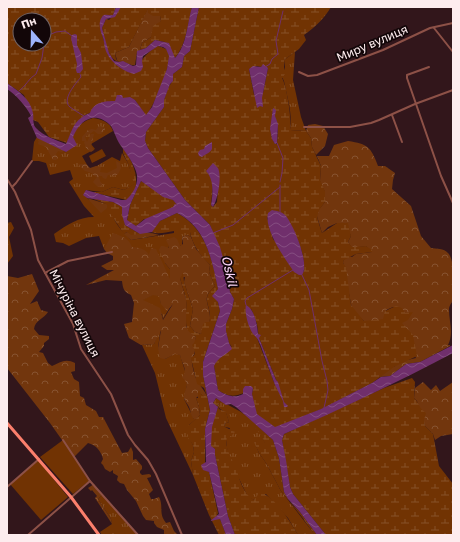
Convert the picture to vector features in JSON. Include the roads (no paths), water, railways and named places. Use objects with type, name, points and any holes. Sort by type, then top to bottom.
[{"type":"main road","points":[[7,423],[72,497],[99,535]]},
{"type":"street","name":"Миру вулиця","points":[[299,72],[308,76],[317,75],[383,50],[430,28],[453,23]]},
{"type":"street","points":[[434,28],[453,52]]},
{"type":"street","points":[[429,66],[407,76],[415,104],[441,176],[453,203]]},
{"type":"street","points":[[304,127],[350,127],[380,120],[415,104],[453,90]]},
{"type":"street","points":[[392,115],[402,142]]},
{"type":"street","points":[[12,186],[16,183],[32,161]]},
{"type":"street","name":"Мічуріна вулиця","points":[[8,181],[12,186],[31,230],[38,260],[73,324],[81,349],[111,394],[128,434],[135,446],[148,460],[156,474],[182,535]]},
{"type":"street","points":[[45,272],[68,261],[112,252]]},
{"type":"street","points":[[63,440],[90,481],[138,535]]},
{"type":"street","points":[[7,487],[39,459]]},
{"type":"street","points":[[28,535],[90,481]]},
{"type":"water","points":[[116,7],[121,7],[115,17],[106,19],[102,28],[109,53],[114,61],[123,61],[133,66],[136,65],[137,51],[146,48],[155,40],[169,43],[175,58],[184,41],[192,7],[199,7],[190,51],[184,56],[182,67],[173,74],[173,81],[170,84],[164,100],[164,107],[146,132],[145,141],[148,148],[185,200],[210,225],[220,247],[226,268],[230,292],[234,299],[226,324],[226,331],[232,349],[220,358],[214,366],[218,390],[227,395],[237,396],[243,394],[243,389],[245,386],[251,386],[253,388],[252,394],[257,414],[275,427],[321,409],[381,377],[390,376],[406,364],[420,362],[453,345],[453,353],[369,395],[284,434],[282,440],[290,487],[293,494],[326,535],[317,535],[284,492],[279,458],[273,440],[236,407],[231,404],[226,405],[216,398],[213,403],[218,407],[212,427],[211,446],[215,449],[228,516],[235,535],[226,535],[220,519],[210,521],[219,514],[209,472],[203,470],[201,465],[206,462],[205,429],[210,410],[203,375],[203,362],[220,311],[218,302],[212,296],[218,289],[206,245],[195,227],[187,219],[177,213],[160,221],[152,232],[140,234],[125,225],[122,215],[122,207],[113,202],[87,198],[83,195],[86,190],[121,200],[126,200],[131,195],[137,182],[136,171],[130,158],[119,143],[111,126],[100,118],[84,121],[73,137],[77,145],[66,152],[37,138],[28,118],[31,116],[29,112],[14,94],[7,89],[7,83],[26,99],[33,113],[34,125],[39,131],[50,138],[66,144],[74,126],[80,119],[90,113],[97,104],[115,101],[117,95],[122,95],[123,98],[130,97],[135,100],[146,115],[152,107],[167,69],[169,56],[166,49],[158,46],[143,56],[143,67],[141,71],[134,74],[120,68],[109,57],[100,28],[100,21],[103,16],[113,15]],"holes":[[[141,181],[163,197],[173,200],[177,205],[175,204],[173,207],[145,219],[136,226],[127,220],[130,205]]]},
{"type":"water","points":[[72,35],[77,35],[77,45],[81,53],[83,69],[80,73],[77,73],[76,70],[77,64],[71,38]]},
{"type":"water","points":[[263,64],[268,68],[262,98],[263,107],[260,106],[257,108],[249,69],[253,66],[261,67]]},
{"type":"water","points":[[273,108],[276,110],[275,116],[278,124],[277,143],[275,144],[272,139],[270,129]]},
{"type":"water","points":[[212,142],[211,151],[202,157],[199,156],[198,153],[200,150],[204,149],[205,146]]},
{"type":"water","points":[[213,163],[218,168],[220,177],[218,194],[213,207],[211,205],[212,182],[206,171]]},
{"type":"water","points":[[272,210],[285,215],[297,236],[303,254],[304,270],[302,275],[294,272],[280,251],[272,235],[269,227],[268,213]]},
{"type":"water","points":[[246,305],[252,310],[258,334],[261,335],[259,338],[278,382],[284,402],[288,406],[287,407],[284,407],[283,401],[275,385],[260,344],[249,326]]},
{"type":"waterway","points":[[265,67],[270,64],[272,59],[278,54],[276,41],[283,11]]},
{"type":"waterway","points":[[52,34],[65,31],[72,36]]},
{"type":"waterway","points":[[19,91],[36,74],[43,52]]},
{"type":"waterway","points":[[80,74],[81,77],[70,92],[67,100],[70,107],[84,116]]},
{"type":"waterway","points":[[277,143],[283,158],[280,182]]},
{"type":"waterway","points":[[280,185],[280,212]]},
{"type":"waterway","points":[[213,233],[233,225],[280,187]]},
{"type":"waterway","points":[[246,305],[245,301],[247,298],[293,270]]},
{"type":"waterway","points":[[302,275],[309,290],[327,381],[328,390],[324,408]]},
{"type":"water label","name":"Oskil","points":[[230,271]]}]
